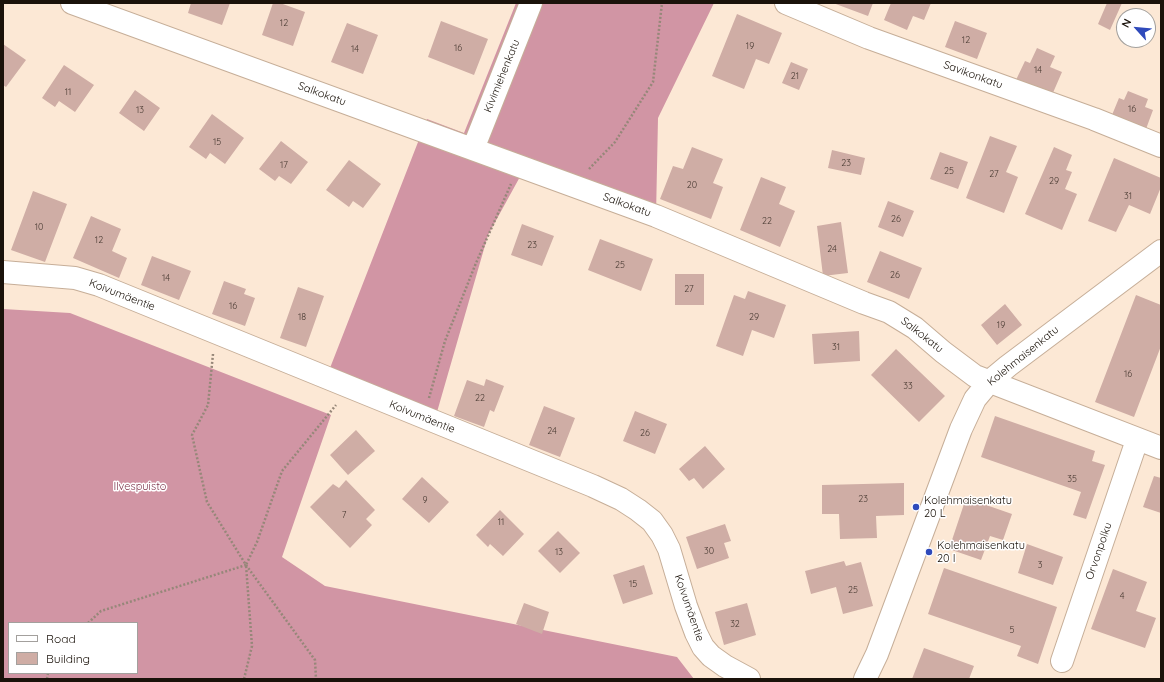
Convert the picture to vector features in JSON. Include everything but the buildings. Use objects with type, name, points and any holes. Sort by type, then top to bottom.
[{"type":"street","name":"Salkokatu","points":[[72,3],[656,216],[864,303],[889,312],[915,328],[943,352],[975,376],[1136,440],[1161,448]]},
{"type":"street","name":"Kivimiehenkatu","points":[[473,149],[531,3]]},
{"type":"street","name":"Savikonkatu","points":[[786,3],[869,38],[1094,119],[1161,146]]},
{"type":"street","name":"Kolehmaisenkatu","points":[[865,679],[878,654],[961,429],[975,399],[990,381],[1008,366],[1161,251]]},
{"type":"street","name":"Koivumäentie","points":[[3,272],[75,278],[99,285],[593,486],[621,499],[652,521],[662,535],[669,548],[686,606],[702,647],[711,656],[725,666],[749,679]]},
{"type":"street","name":"Orvonpolku","points":[[1062,661],[1136,440]]},
{"type":"path","points":[[574,186],[616,142],[653,82],[662,3]]},
{"type":"path","points":[[424,417],[445,341],[488,235],[520,166]]},
{"type":"path","points":[[214,347],[208,405],[192,436],[207,502],[246,565],[315,660],[316,679]]},
{"type":"path","points":[[244,679],[252,646],[246,565],[257,542],[282,471],[350,387]]},
{"type":"path","points":[[89,622],[101,611],[246,565]]},
{"type":"green space","points":[[516,3],[714,3],[658,118],[656,216],[527,164],[488,235],[437,412],[330,368],[427,119],[464,133]]},
{"type":"green space","name":"Ilvespuisto","points":[[3,309],[70,313],[331,415],[282,557],[325,586],[677,657],[694,679],[3,679]]},
{"type":"place","name":"Kolehmaisenkatu 20 L","points":[[916,507]]},
{"type":"place","name":"Kolehmaisenkatu 20 I","points":[[929,552]]}]
